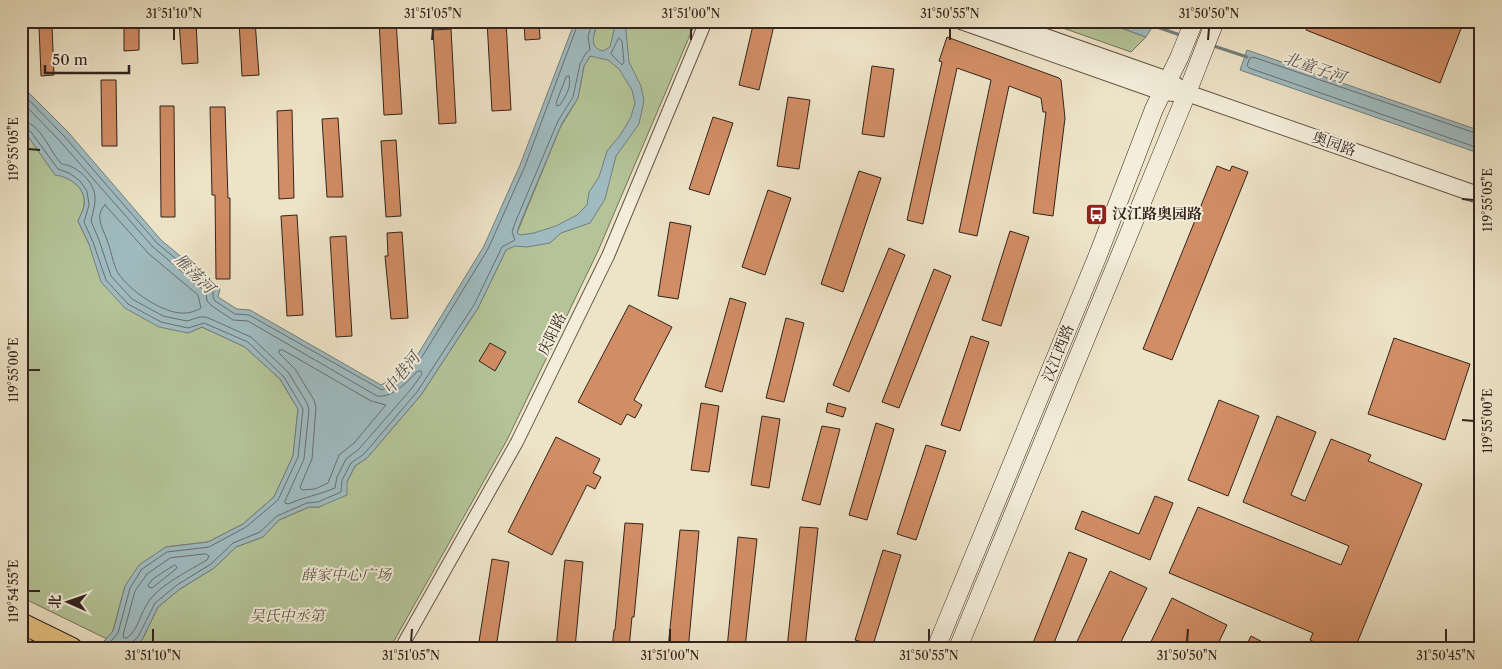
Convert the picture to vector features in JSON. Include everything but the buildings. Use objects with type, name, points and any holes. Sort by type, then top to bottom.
[{"type":"main road","name":"汉江西路","points":[[936,648],[1098,255],[1165,86],[1193,23]]},
{"type":"main road","name":"汉江西路","points":[[958,648],[1214,25]]},
{"type":"main road","points":[[21,623],[72,648]]},
{"type":"street","name":"庆阳路","points":[[401,648],[517,442],[608,256],[706,21]]},
{"type":"street","name":"奥园路","points":[[961,21],[1187,93],[1481,196]]},
{"type":"street","name":"奥园路","points":[[1000,21],[1165,86]]},
{"type":"green space","name":"薛家中心广场","points":[[598,21],[696,21],[598,251],[507,440],[390,648],[133,648],[142,640],[158,607],[180,589],[214,568],[236,547],[263,537],[279,520],[309,507],[319,507],[347,482],[355,466],[367,458],[421,395],[478,308],[506,250],[517,233],[560,128],[578,98],[584,66],[590,56]]},
{"type":"green space","points":[[1043,21],[1102,21],[1146,37],[1131,52]]},
{"type":"green space","points":[[21,131],[27,135],[55,174],[72,181],[80,189],[83,194],[84,206],[78,221],[89,244],[188,333],[202,327],[245,347],[280,379],[298,409],[293,456],[274,497],[243,524],[208,542],[166,547],[125,586],[113,631],[107,639],[21,597]]},
{"type":"water","points":[[575,21],[598,21],[593,39],[595,46],[603,51],[610,47],[616,21],[625,21],[629,62],[641,86],[644,101],[639,124],[616,156],[605,199],[590,223],[561,233],[550,243],[527,247],[515,246],[506,250],[478,308],[421,395],[367,458],[355,466],[347,482],[347,495],[319,507],[309,507],[279,520],[263,537],[236,547],[214,568],[180,589],[158,607],[142,640],[133,648],[98,648],[113,631],[125,586],[139,565],[166,547],[208,542],[243,524],[274,497],[293,456],[298,409],[280,379],[245,347],[202,327],[188,333],[159,327],[125,308],[101,282],[89,244],[78,221],[84,206],[83,194],[72,181],[55,175],[27,135],[21,130],[21,85],[68,132],[161,240],[220,289],[218,297],[237,309],[250,310],[381,385],[395,378],[418,354],[484,246],[520,165]],"holes":[[[590,56],[608,60],[619,69],[632,90],[635,103],[631,117],[621,134],[607,151],[599,177],[589,192],[587,205],[577,215],[556,226],[520,235],[517,233],[519,226],[562,123],[578,98],[584,66]]]},
{"type":"water","points":[[1102,21],[1156,21],[1146,37]]},
{"type":"water","points":[[1247,50],[1481,131],[1481,154],[1240,70]]},
{"type":"waterway","name":"北童子河","points":[[1151,25],[1183,36]]},
{"type":"waterway","name":"北童子河","points":[[1211,45],[1247,57]]},
{"type":"place","name":"汉江路奥园路","points":[[1096,214]]},
{"type":"water label","name":"雁荡河","points":[[195,273]]},
{"type":"water label","name":"中巷河","points":[[401,373]]},
{"type":"park label","name":"吴氏中丞第","points":[[287,616]]}]
